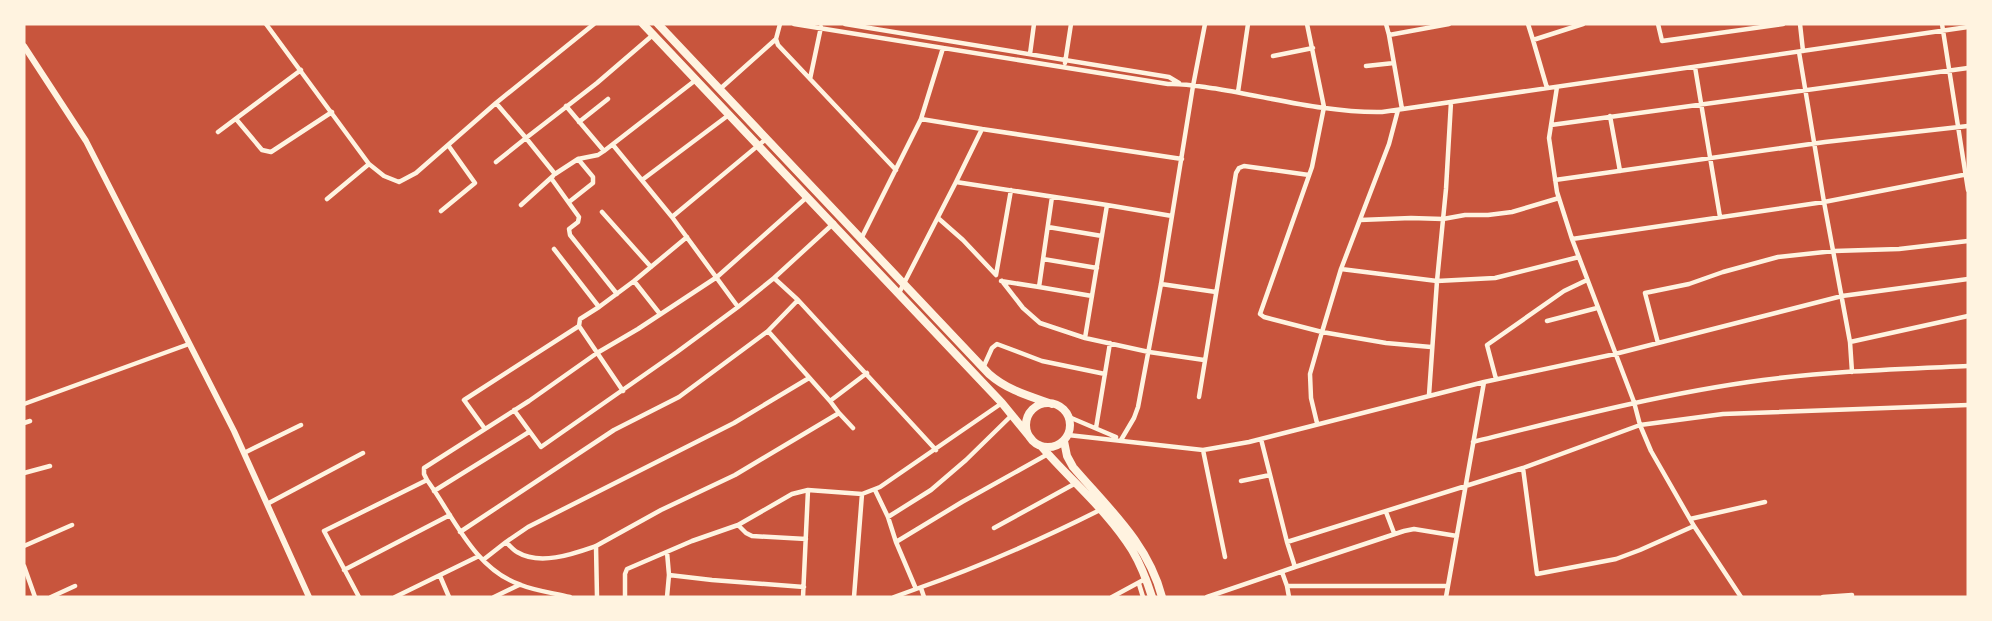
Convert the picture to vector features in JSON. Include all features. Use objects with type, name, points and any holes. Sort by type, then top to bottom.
[{"type":"main road","points":[[643,24],[899,293],[1002,403],[1033,441],[1041,446],[1100,510],[1132,550],[1143,581],[1152,597]]},
{"type":"main road","points":[[658,24],[983,368],[1000,384],[1059,406],[1069,417],[1070,423],[1066,438],[1067,456],[1073,467],[1140,545],[1162,597]]},
{"type":"main road","points":[[1033,441],[1027,429],[1029,415],[1039,406],[1052,404]]},
{"type":"main road","points":[[1041,446],[1053,447],[1066,438]]},
{"type":"street","points":[[266,24],[369,164],[384,176],[399,182],[416,173],[496,103],[594,24]]},
{"type":"street","points":[[719,90],[776,39],[780,24]]},
{"type":"street","points":[[795,24],[1354,112],[1451,102],[1968,27]]},
{"type":"street","points":[[845,24],[1169,76],[1179,83]]},
{"type":"street","points":[[1030,54],[1034,24]]},
{"type":"street","points":[[1064,67],[1071,24]]},
{"type":"street","points":[[1121,440],[1138,407],[1205,24]]},
{"type":"street","points":[[1238,92],[1248,24]]},
{"type":"street","points":[[1307,24],[1324,107],[1309,175],[1260,314],[1322,332],[1386,343],[1431,347]]},
{"type":"street","points":[[1317,423],[1311,398],[1310,374],[1341,269],[1400,109],[1386,24]]},
{"type":"street","points":[[1389,35],[1418,27],[1449,24]]},
{"type":"street","points":[[1528,24],[1547,88]]},
{"type":"street","points":[[1533,40],[1583,24]]},
{"type":"street","points":[[1658,24],[1662,41],[1783,24]]},
{"type":"street","points":[[1800,24],[1805,90],[1850,342],[1852,372]]},
{"type":"street","points":[[1942,24],[1968,190]]},
{"type":"street","points":[[810,79],[821,27]]},
{"type":"street","points":[[496,162],[654,34]]},
{"type":"street","points":[[776,39],[778,45],[896,170]]},
{"type":"street","points":[[24,46],[86,141],[244,453],[309,597]]},
{"type":"street","points":[[861,239],[921,119],[943,48]]},
{"type":"street","points":[[1273,56],[1313,48]]},
{"type":"street","points":[[1366,66],[1394,63]]},
{"type":"street","points":[[1695,67],[1720,217]]},
{"type":"street","points":[[1551,125],[1968,68]]},
{"type":"street","points":[[218,132],[300,70]]},
{"type":"street","points":[[520,205],[553,176],[578,159],[598,155],[604,151],[697,79]]},
{"type":"street","points":[[1557,87],[1549,138],[1559,198],[1572,239],[1651,451],[1694,526],[1741,597]]},
{"type":"street","points":[[579,122],[608,99]]},
{"type":"street","points":[[1429,395],[1451,102]]},
{"type":"street","points":[[496,103],[526,138],[578,213],[580,220],[569,229],[570,235],[617,294]]},
{"type":"street","points":[[566,106],[604,151]]},
{"type":"street","points":[[236,119],[262,150],[272,152],[332,112]]},
{"type":"street","points":[[642,180],[730,114]]},
{"type":"street","points":[[1610,116],[1620,171]]},
{"type":"street","points":[[921,119],[1182,159]]},
{"type":"street","points":[[1555,180],[1814,143],[1968,126]]},
{"type":"street","points":[[899,293],[982,129]]},
{"type":"street","points":[[672,217],[766,139]]},
{"type":"street","points":[[441,211],[476,183],[448,145]]},
{"type":"street","points":[[612,145],[672,217],[738,307]]},
{"type":"street","points":[[569,202],[591,185],[593,180],[578,159]]},
{"type":"street","points":[[327,199],[369,164]]},
{"type":"street","points":[[1199,397],[1236,173],[1244,166],[1309,175]]},
{"type":"street","points":[[1572,239],[1824,202],[1967,174]]},
{"type":"street","points":[[956,182],[1172,216]]},
{"type":"street","points":[[996,275],[1011,190]]},
{"type":"street","points":[[570,597],[519,585],[489,568],[460,532],[423,471],[427,465],[717,277],[808,197]]},
{"type":"street","points":[[1039,287],[1052,197]]},
{"type":"street","points":[[1360,220],[1443,219],[1465,215],[1488,215],[1512,212],[1559,198]]},
{"type":"street","points":[[1085,338],[1107,205]]},
{"type":"street","points":[[602,212],[651,267]]},
{"type":"street","points":[[938,218],[963,240],[1023,308],[1040,323],[1085,338],[1149,352],[1204,360]]},
{"type":"street","points":[[514,410],[541,447],[623,391],[738,307],[834,224]]},
{"type":"street","points":[[1048,227],[1102,236]]},
{"type":"street","points":[[623,391],[579,326],[580,319],[634,281],[687,237]]},
{"type":"street","points":[[1658,343],[1645,293],[1689,284],[1778,257],[1968,242]]},
{"type":"street","points":[[554,249],[599,307]]},
{"type":"street","points":[[1341,269],[1437,281],[1495,278],[1579,257]]},
{"type":"street","points":[[1043,259],[1097,268]]},
{"type":"street","points":[[774,278],[867,373],[936,450]]},
{"type":"street","points":[[1066,438],[1121,440],[1203,450],[1262,439],[1429,395],[1615,354],[1842,296],[1968,279]]},
{"type":"street","points":[[1496,380],[1487,345],[1564,291],[1587,280]]},
{"type":"street","points":[[634,281],[660,314]]},
{"type":"street","points":[[1001,281],[1092,296]]},
{"type":"street","points":[[1161,284],[1216,292]]},
{"type":"street","points":[[460,532],[614,430],[679,397],[768,331],[798,300]]},
{"type":"street","points":[[1547,321],[1598,308]]},
{"type":"street","points":[[1850,342],[1968,316]]},
{"type":"street","points":[[485,429],[464,400],[579,326]]},
{"type":"street","points":[[768,331],[853,428]]},
{"type":"street","points":[[1096,428],[1110,343]]},
{"type":"street","points":[[24,404],[189,344]]},
{"type":"street","points":[[983,368],[992,348],[997,344],[1042,361],[1105,374]]},
{"type":"street","points":[[1473,442],[1634,402],[1763,380],[1852,372],[1968,366]]},
{"type":"street","points":[[830,401],[867,373]]},
{"type":"street","points":[[395,597],[481,558],[538,522],[734,423],[809,378]]},
{"type":"street","points":[[1446,597],[1484,382]]},
{"type":"street","points":[[625,597],[627,569],[738,525],[792,494],[808,490],[862,494],[875,490],[1002,403]]},
{"type":"street","points":[[1287,542],[1523,468],[1640,425],[1722,414],[1968,405]]},
{"type":"street","points":[[506,542],[517,552],[533,557],[550,558],[596,546],[661,510],[735,475],[839,413]]},
{"type":"street","points":[[888,517],[931,490],[1012,415]]},
{"type":"street","points":[[1069,417],[1121,440]]},
{"type":"street","points":[[24,423],[30,421]]},
{"type":"street","points":[[244,453],[301,424]]},
{"type":"street","points":[[434,491],[529,432]]},
{"type":"street","points":[[1262,439],[1295,567]]},
{"type":"street","points":[[1203,450],[1225,557]]},
{"type":"street","points":[[267,504],[363,453]]},
{"type":"street","points":[[896,542],[1048,454]]},
{"type":"street","points":[[24,473],[50,466]]},
{"type":"street","points":[[1523,468],[1536,574],[1616,559],[1694,526]]},
{"type":"street","points":[[1241,481],[1270,475]]},
{"type":"street","points":[[359,597],[324,531],[427,480]]},
{"type":"street","points":[[994,528],[1076,483]]},
{"type":"street","points":[[803,597],[808,490]]},
{"type":"street","points":[[875,490],[888,517],[896,542],[924,597]]},
{"type":"street","points":[[854,597],[862,494]]},
{"type":"street","points":[[1690,519],[1765,501]]},
{"type":"street","points":[[894,597],[974,569],[1034,543],[1100,510]]},
{"type":"street","points":[[1386,512],[1394,533]]},
{"type":"street","points":[[344,570],[450,515]]},
{"type":"street","points":[[24,546],[72,525]]},
{"type":"street","points":[[738,525],[752,536],[806,539]]},
{"type":"street","points":[[1207,597],[1394,533],[1413,529],[1457,536]]},
{"type":"street","points":[[596,546],[597,597]]},
{"type":"street","points":[[667,552],[669,575],[667,597]]},
{"type":"street","points":[[24,566],[27,583],[35,597]]},
{"type":"street","points":[[1282,572],[1289,597]]},
{"type":"street","points":[[1112,597],[1143,581],[1153,573]]},
{"type":"street","points":[[669,575],[804,587]]},
{"type":"street","points":[[440,576],[449,597]]},
{"type":"street","points":[[1143,581],[1143,597]]},
{"type":"street","points":[[494,597],[519,585]]},
{"type":"street","points":[[51,597],[75,586]]},
{"type":"street","points":[[1287,586],[1448,586]]},
{"type":"street","points":[[1823,597],[1852,595]]}]
